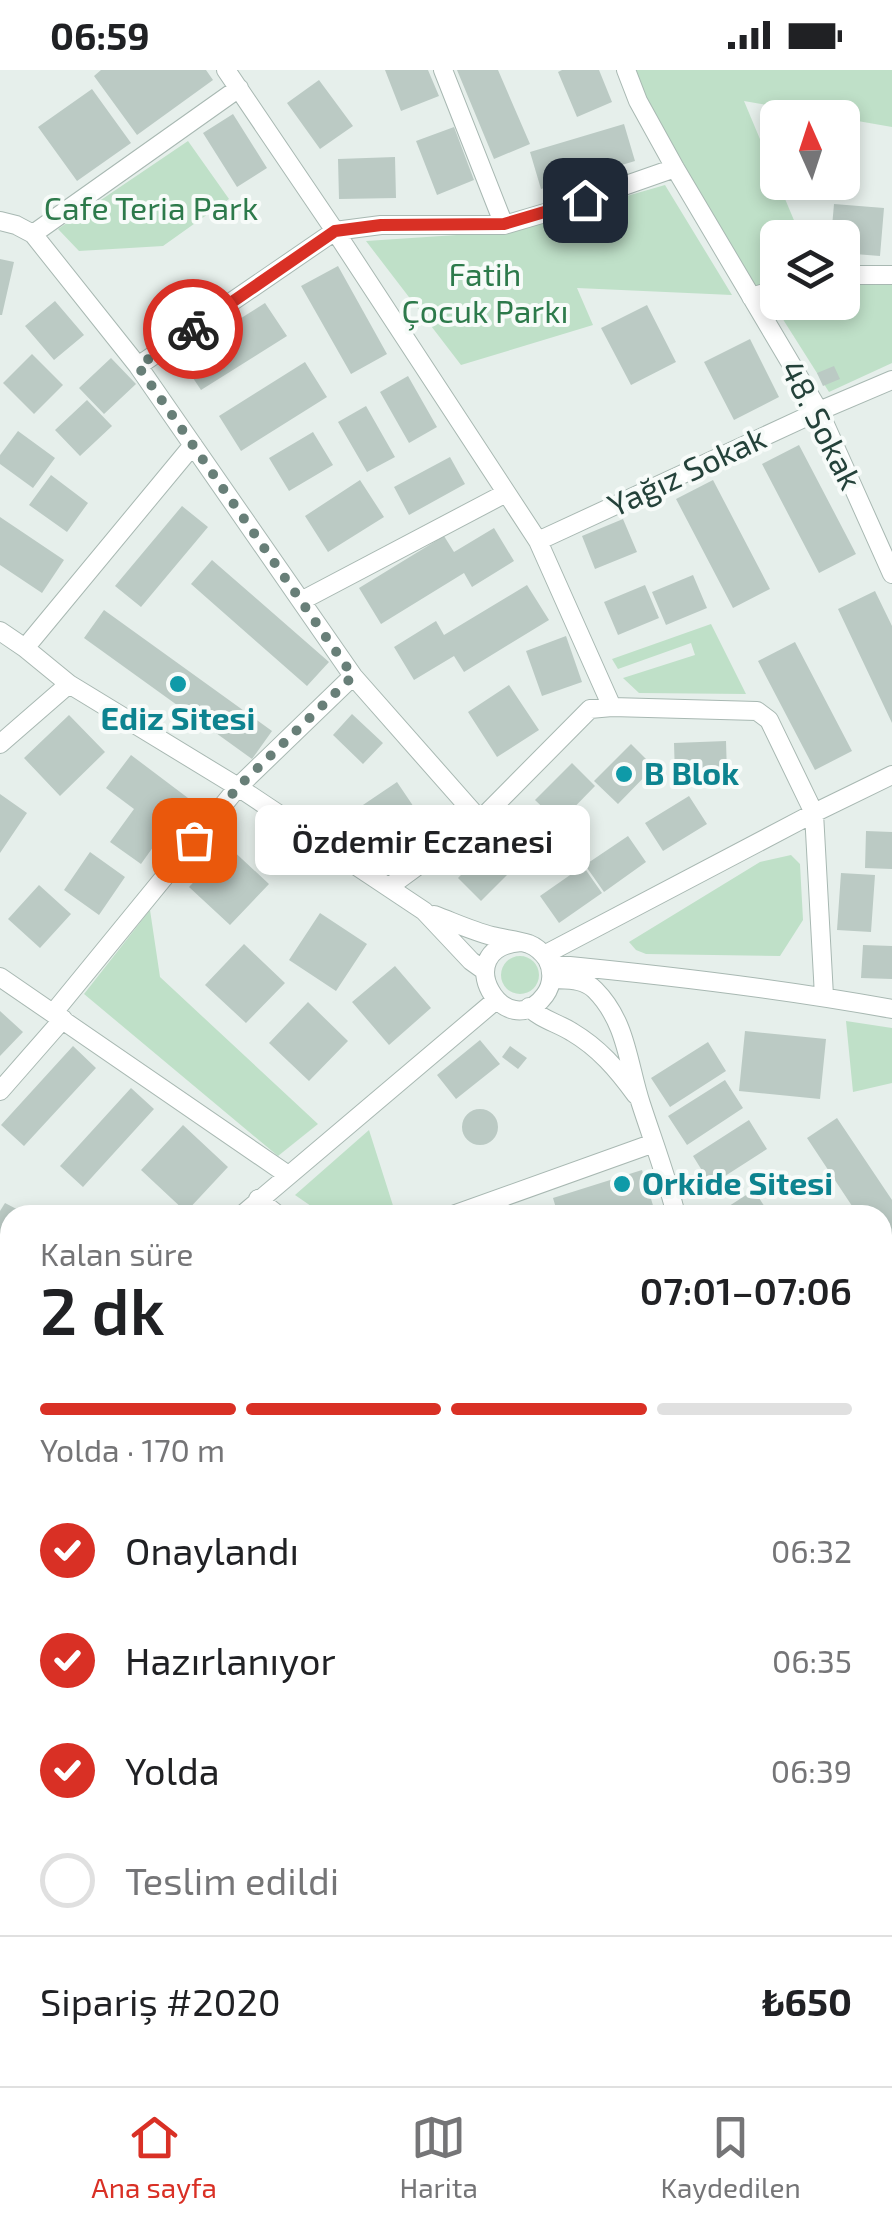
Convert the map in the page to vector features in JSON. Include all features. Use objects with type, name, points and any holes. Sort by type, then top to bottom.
[{"type":"street","points":[[226,70],[538,541],[612,707]]},
{"type":"street","points":[[443,70],[504,224]]},
{"type":"street","name":"48. Sokak","points":[[626,70],[638,101],[675,168],[819,410],[892,574]]},
{"type":"street","points":[[33,234],[239,88]]},
{"type":"street","points":[[138,366],[335,231],[381,225],[504,224],[675,168]]},
{"type":"street","points":[[0,220],[33,234],[138,366],[353,676],[480,820]]},
{"type":"street","points":[[860,275],[892,274]]},
{"type":"street","points":[[751,296],[760,294]]},
{"type":"street","name":"Yağız Sokak","points":[[538,541],[892,380]]},
{"type":"street","points":[[25,648],[193,445]]},
{"type":"street","points":[[301,601],[506,492]]},
{"type":"street","points":[[0,632],[68,684],[238,787],[390,887],[424,911],[485,971]]},
{"type":"street","points":[[0,1091],[238,787],[353,676]]},
{"type":"street","points":[[0,744],[68,684]]},
{"type":"street","points":[[390,887],[480,820],[590,709],[757,711],[769,720],[814,813],[824,996]]},
{"type":"street","points":[[548,966],[814,813],[892,775]]},
{"type":"street","points":[[424,911],[471,930],[538,948],[548,966],[594,989],[622,1034],[674,1205]]},
{"type":"street","points":[[521,942],[501,947],[488,961],[486,987],[496,1000],[512,1008],[529,1007],[544,996],[548,966]]},
{"type":"street","points":[[548,966],[672,975],[892,1009]]},
{"type":"street","points":[[0,977],[288,1174]]},
{"type":"street","points":[[253,1205],[496,1000]]},
{"type":"street","points":[[529,1007],[596,1048],[639,1099]]},
{"type":"street","points":[[481,1205],[654,1143]]},
{"type":"street","points":[[258,1200],[265,1205]]},
{"type":"green space","points":[[635,70],[892,70],[892,127],[860,121],[860,100],[744,101],[760,139],[760,200],[785,200],[794,220],[760,220],[760,285],[751,287],[651,115]]},
{"type":"green space","name":"Cafe Teria Park","points":[[188,141],[229,199],[163,246],[79,251],[58,229]]},
{"type":"green space","name":"Fatih Çocuk Parkı","points":[[665,185],[732,295],[577,288],[593,325],[461,365],[366,241],[502,232]]},
{"type":"green space","points":[[892,279],[892,363],[829,392],[783,320],[860,320],[860,280]]},
{"type":"green space","points":[[711,624],[746,694],[639,693],[623,678],[695,655],[691,643],[618,669],[612,659]]},
{"type":"green space","points":[[791,855],[800,864],[803,920],[780,956],[646,954],[629,942],[760,862]]},
{"type":"green space","points":[[150,910],[160,977],[318,1124],[278,1156],[84,994]]},
{"type":"green space","points":[[520,956],[534,961],[539,975],[534,989],[520,994],[506,989],[501,975],[506,961]]},
{"type":"green space","points":[[846,1021],[892,1028],[892,1083],[853,1092]]},
{"type":"green space","points":[[369,1130],[393,1205],[310,1205],[295,1195]]},
{"type":"building","points":[[101,70],[206,70],[213,80],[137,135],[94,76]]},
{"type":"building","points":[[385,70],[428,70],[439,96],[401,111]]},
{"type":"building","points":[[457,70],[498,70],[530,144],[494,159]]},
{"type":"building","points":[[599,70],[612,102],[577,117],[558,72]]},
{"type":"building","points":[[319,80],[353,126],[320,149],[287,103]]},
{"type":"building","points":[[92,89],[131,143],[77,181],[38,127]]},
{"type":"building","points":[[233,114],[267,168],[237,187],[203,133]]},
{"type":"building","points":[[624,124],[635,161],[541,189],[530,152]]},
{"type":"building","points":[[454,127],[474,180],[437,195],[416,141]]},
{"type":"building","points":[[395,157],[396,198],[339,199],[338,159]]},
{"type":"building","points":[[834,204],[884,208],[880,256],[860,254],[860,220],[833,220]]},
{"type":"building","points":[[0,259],[14,262],[2,315],[0,315]]},
{"type":"building","points":[[338,266],[387,354],[351,374],[301,286]]},
{"type":"building","points":[[55,301],[84,335],[54,360],[25,326]]},
{"type":"building","points":[[265,303],[287,336],[201,390],[179,357]]},
{"type":"building","points":[[647,305],[676,362],[631,385],[601,328]]},
{"type":"building","points":[[750,339],[779,397],[734,420],[704,362]]},
{"type":"building","points":[[32,354],[63,385],[34,414],[3,383]]},
{"type":"building","points":[[111,358],[136,384],[104,414],[79,388]]},
{"type":"building","points":[[305,362],[327,397],[241,451],[219,416]]},
{"type":"building","points":[[834,366],[840,379],[823,386],[817,373]]},
{"type":"building","points":[[408,376],[437,427],[409,443],[380,392]]},
{"type":"building","points":[[87,400],[112,426],[80,456],[55,430]]},
{"type":"building","points":[[366,406],[395,457],[367,472],[338,422]]},
{"type":"building","points":[[18,431],[55,458],[33,488],[0,464],[0,455]]},
{"type":"building","points":[[313,432],[333,465],[289,491],[269,458]]},
{"type":"building","points":[[799,445],[856,554],[819,573],[762,464]]},
{"type":"building","points":[[450,457],[465,484],[409,515],[394,487]]},
{"type":"building","points":[[51,475],[88,503],[67,532],[29,505]]},
{"type":"building","points":[[360,480],[384,517],[328,552],[305,516]]},
{"type":"building","points":[[713,480],[770,589],[733,608],[676,499]]},
{"type":"building","points":[[182,506],[208,527],[141,607],[115,586]]},
{"type":"building","points":[[0,517],[64,560],[42,593],[0,565]]},
{"type":"building","points":[[623,519],[637,552],[595,569],[582,536]]},
{"type":"building","points":[[494,528],[514,561],[472,587],[464,573],[381,624],[359,588],[444,536],[454,552]]},
{"type":"building","points":[[212,560],[329,662],[307,686],[191,584]]},
{"type":"building","points":[[693,575],[707,608],[666,625],[652,592]]},
{"type":"building","points":[[527,585],[549,620],[464,672],[454,656],[414,680],[394,647],[436,621],[444,635]]},
{"type":"building","points":[[645,585],[659,618],[618,635],[604,602]]},
{"type":"building","points":[[875,591],[892,626],[892,723],[838,609]]},
{"type":"building","name":"Ediz Sitesi","points":[[104,610],[272,731],[252,759],[84,638]]},
{"type":"building","points":[[566,636],[582,682],[542,696],[526,651]]},
{"type":"building","points":[[795,642],[852,751],[815,770],[758,661]]},
{"type":"building","points":[[509,685],[539,730],[497,757],[468,712]]},
{"type":"building","points":[[352,714],[383,743],[363,764],[333,735]]},
{"type":"building","points":[[69,715],[105,752],[60,796],[24,758]]},
{"type":"building","points":[[726,741],[727,774],[675,776],[674,743]]},
{"type":"building","name":"B Blok","points":[[631,744],[654,767],[618,804],[594,781]]},
{"type":"building","points":[[131,755],[188,798],[141,864],[110,842],[134,809],[106,788]]},
{"type":"building","points":[[572,763],[595,786],[559,823],[535,800]]},
{"type":"building","points":[[397,782],[424,822],[384,849],[357,809]]},
{"type":"building","points":[[0,794],[27,813],[0,853]]},
{"type":"building","points":[[689,796],[707,824],[663,851],[645,823]]},
{"type":"building","points":[[535,805],[558,828],[522,865],[498,842]]},
{"type":"building","points":[[866,831],[892,832],[892,869],[865,868]]},
{"type":"building","points":[[628,836],[646,862],[604,892],[585,865]]},
{"type":"building","points":[[494,841],[518,864],[481,901],[458,878]]},
{"type":"building","points":[[228,846],[269,884],[230,925],[189,887]]},
{"type":"building","points":[[90,852],[125,877],[99,915],[64,890]]},
{"type":"building","points":[[583,866],[602,893],[559,923],[540,896]]},
{"type":"building","points":[[841,873],[875,875],[871,932],[837,930]]},
{"type":"building","points":[[39,885],[71,914],[40,948],[8,919]]},
{"type":"building","points":[[320,913],[367,944],[336,991],[289,960]]},
{"type":"building","points":[[244,944],[285,983],[246,1023],[205,985]]},
{"type":"building","points":[[863,945],[892,946],[892,979],[861,978]]},
{"type":"building","points":[[395,966],[431,1008],[389,1045],[352,1002]]},
{"type":"building","points":[[308,1002],[348,1041],[309,1081],[269,1043]]},
{"type":"building","points":[[0,1011],[23,1032],[0,1056]]},
{"type":"building","points":[[745,1031],[826,1039],[820,1099],[739,1091]]},
{"type":"building","points":[[480,1040],[500,1064],[456,1099],[437,1075]]},
{"type":"building","points":[[708,1042],[726,1071],[670,1107],[651,1078]]},
{"type":"building","points":[[73,1046],[96,1068],[24,1146],[1,1125]]},
{"type":"building","points":[[510,1046],[527,1058],[518,1069],[502,1057]]},
{"type":"building","points":[[725,1080],[743,1108],[687,1145],[668,1116]]},
{"type":"building","points":[[131,1088],[154,1109],[83,1187],[60,1166]]},
{"type":"building","points":[[480,1109],[493,1114],[498,1127],[493,1140],[480,1145],[467,1140],[462,1127],[467,1114]]},
{"type":"building","points":[[837,1118],[892,1205],[851,1205],[807,1138]]},
{"type":"building","points":[[749,1120],[767,1149],[711,1185],[693,1156]]},
{"type":"building","points":[[183,1125],[228,1167],[193,1205],[178,1205],[141,1170]]},
{"type":"building","name":"Orkide Sitesi","points":[[642,1170],[653,1205],[555,1205],[553,1198]]},
{"type":"building","points":[[754,1190],[764,1205],[731,1205]]},
{"type":"way so far","points":[[193,329],[138,366],[353,676],[238,787],[194,840]]},
{"type":"place","name":"Ediz Sitesi","points":[[178,684]]},
{"type":"place","name":"B Blok","points":[[624,774]]},
{"type":"place","name":"Özdemir Eczanesi","points":[[194,840]]},
{"type":"place","name":"Orkide Sitesi","points":[[622,1184]]},
{"type":"route","points":[[193,329],[335,231],[381,225],[504,224],[585,200]]}]
